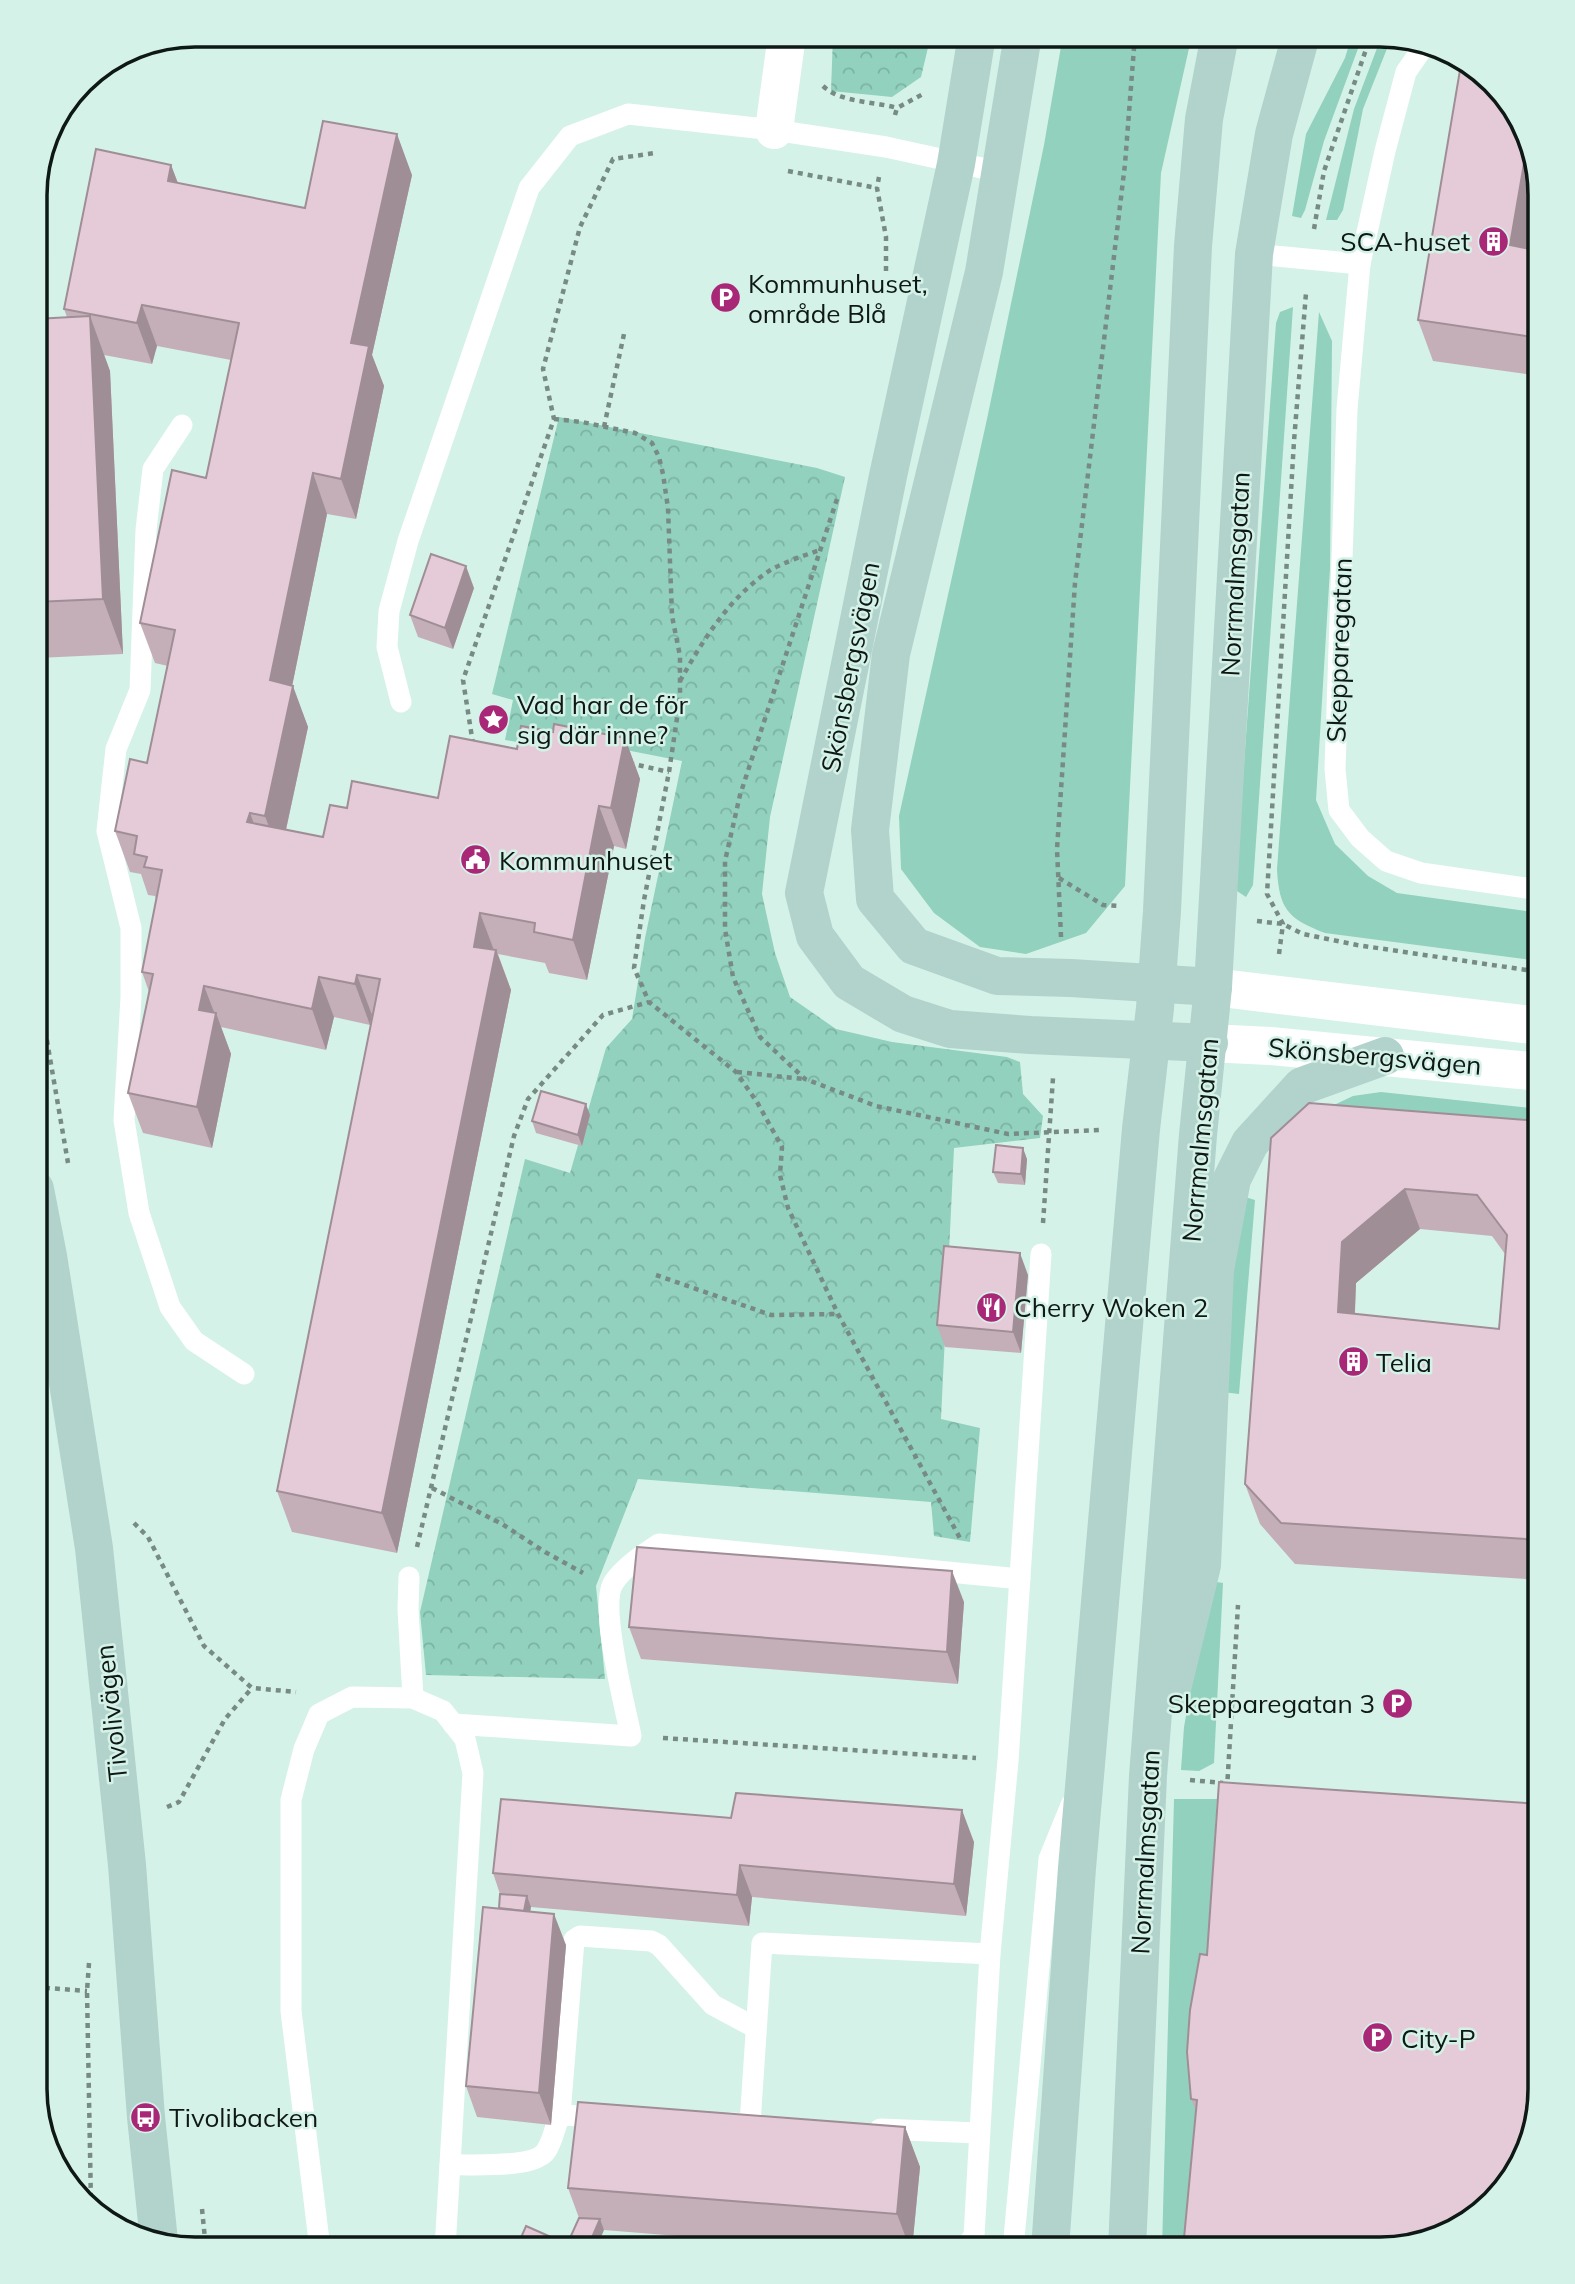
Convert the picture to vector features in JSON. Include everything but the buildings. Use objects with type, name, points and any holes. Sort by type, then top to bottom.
[{"type":"main road","name":"Skönsbergsvägen","points":[[974,48],[956,164],[888,475],[828,785],[804,893],[816,936],[849,982],[903,1014],[950,1029],[1209,1043]]},
{"type":"main road","name":"Skönsbergsvägen","points":[[1021,48],[984,272],[891,654],[870,830],[876,899],[914,946],[997,976],[1213,987]]},
{"type":"main road","points":[[1051,2237],[1086,1767],[1164,884],[1193,246],[1204,118],[1218,48]]},
{"type":"main road","name":"Norrmalmsgatan","points":[[1128,2237],[1148,1776],[1198,1135],[1213,987],[1254,254],[1274,134],[1297,48]]},
{"type":"main road","points":[[1148,1776],[1182,1654],[1202,1565],[1215,1270],[1233,1179],[1250,1143],[1302,1086],[1385,1056]]},
{"type":"main road","name":"Tivolivägen","points":[[47,1253],[94,1548],[127,1865],[146,2118],[158,2232]]},
{"type":"street","points":[[774,130],[785,47]]},
{"type":"street","name":"Skönsbergsvägen","points":[[1213,987],[1528,1025]]},
{"type":"street","name":"Skönsbergsvägen","points":[[1209,1043],[1385,1056],[1528,1071]]},
{"type":"lane","name":"Skepparegatan","points":[[1419,53],[1406,72],[1360,264],[1345,465],[1335,769],[1339,810],[1360,838],[1386,861],[1421,873],[1528,888]]},
{"type":"lane","points":[[401,702],[387,647],[389,611],[408,541],[529,188],[570,136],[628,114],[774,130],[886,147],[1000,172]]},
{"type":"lane","points":[[1254,254],[1360,264]]},
{"type":"lane","points":[[182,425],[153,469],[146,530],[140,690],[116,749],[107,831],[131,928],[131,997],[124,1120],[139,1213],[170,1307],[194,1341],[244,1374]]},
{"type":"lane","points":[[973,2237],[990,1954],[1008,1760],[1041,1254]]},
{"type":"lane","points":[[453,1724],[631,1736],[608,1619],[612,1584],[633,1562],[659,1544],[1020,1579]]},
{"type":"lane","points":[[409,1577],[413,1698]]},
{"type":"lane","points":[[318,2236],[290,2011],[291,1800],[304,1749],[319,1714],[352,1697],[413,1698],[443,1711],[465,1740],[473,1773],[446,2236]]},
{"type":"lane","points":[[1014,2237],[1049,1858],[1086,1767]]},
{"type":"lane","points":[[450,2165],[524,2162],[539,2157],[547,2150],[561,2115],[574,1940],[580,1936],[651,1941],[659,1945],[713,2005],[756,2028]]},
{"type":"lane","points":[[750,2124],[762,1943],[990,1954]]},
{"type":"lane","points":[[561,2115],[628,2118]]},
{"type":"lane","points":[[709,2122],[777,2125]]},
{"type":"lane","points":[[858,2129],[979,2133]]},
{"type":"path","points":[[1058,877],[1057,849],[1075,583],[1125,164],[1134,48]]},
{"type":"path","points":[[1367,48],[1324,171],[1308,259],[1294,441],[1267,894],[1283,924],[1303,934],[1357,945],[1528,970]]},
{"type":"path","points":[[818,77],[823,87],[833,94],[897,108],[924,94],[928,83]]},
{"type":"path","points":[[886,283],[886,237],[877,188],[897,108]]},
{"type":"path","points":[[486,747],[473,745],[463,680],[554,419],[543,369],[580,227],[612,159],[661,152]]},
{"type":"path","points":[[787,171],[877,188]]},
{"type":"path","points":[[604,426],[624,334]]},
{"type":"path","points":[[554,419],[635,433],[652,443],[659,457],[668,508],[673,616],[680,656],[680,698],[634,968],[649,1002],[736,1072],[782,1147],[780,1175],[788,1208],[838,1314],[960,1539],[1020,1579]]},
{"type":"path","points":[[805,1079],[760,1037],[733,978],[725,929],[725,861],[740,795],[841,489]]},
{"type":"path","points":[[680,681],[716,622],[740,595],[770,571],[821,550]]},
{"type":"path","points":[[617,761],[669,772]]},
{"type":"path","points":[[409,1577],[514,1136],[528,1099],[603,1015],[649,1002]]},
{"type":"path","points":[[736,1072],[805,1079],[876,1106],[1008,1134],[1141,1129]]},
{"type":"path","points":[[656,1275],[771,1315],[838,1314]]},
{"type":"path","points":[[432,1488],[502,1524],[584,1573],[612,1584]]},
{"type":"path","points":[[124,1521],[133,1522],[148,1537],[204,1646],[252,1688],[225,1719],[179,1802],[167,1807]]},
{"type":"path","points":[[1226,1797],[1239,1592]]},
{"type":"path","points":[[631,1736],[1008,1760]]},
{"type":"path","points":[[1148,1776],[1241,1785]]},
{"type":"path","points":[[90,1952],[87,1991],[91,2193]]},
{"type":"path","points":[[47,1988],[87,1991]]},
{"type":"green space","points":[[833,48],[928,48],[921,77],[892,97],[831,91]]},
{"type":"green space","points":[[1061,48],[1189,48],[1161,173],[1125,886],[1086,933],[1026,954],[980,947],[934,913],[901,869],[899,816],[987,419],[1044,145]]},
{"type":"green space","points":[[1348,48],[1358,48],[1324,141],[1305,210],[1301,218],[1292,216],[1306,134]]},
{"type":"green space","points":[[1377,48],[1387,48],[1363,109],[1343,210],[1337,220],[1326,220],[1354,109]]},
{"type":"green space","points":[[1293,307],[1253,885],[1246,897],[1237,891],[1236,874],[1276,323],[1280,312]]},
{"type":"green space","points":[[1319,312],[1332,341],[1330,569],[1316,800],[1335,844],[1368,876],[1397,893],[1528,911],[1528,959],[1325,933],[1302,923],[1288,911],[1280,894],[1277,869]]},
{"type":"green space","points":[[559,417],[817,468],[845,477],[770,817],[762,894],[775,953],[790,997],[836,1029],[892,1042],[1007,1057],[1020,1062],[1023,1094],[1043,1116],[1040,1138],[954,1148],[941,1419],[980,1428],[970,1542],[934,1536],[931,1502],[638,1479],[596,1586],[605,1679],[426,1675],[420,1612],[525,1159],[570,1173],[606,1048],[632,1019],[645,938],[682,761],[544,734],[536,745],[505,740],[513,700],[492,694]]},
{"type":"green space","points":[[1381,1092],[1528,1108],[1528,1133],[1338,1121],[1334,1105],[1353,1096]]},
{"type":"green space","points":[[1245,1197],[1255,1200],[1239,1394],[1222,1392],[1234,1247]]},
{"type":"green space","points":[[1210,1581],[1223,1583],[1214,1763],[1199,1771],[1181,1770],[1184,1727]]},
{"type":"green space","points":[[1174,1799],[1217,1799],[1190,2237],[1162,2237]]},
{"type":"place","name":"SCA-huset","points":[[1493,241]]},
{"type":"place","name":"Kommunhuset, område Blå","points":[[725,298]]},
{"type":"place","name":"Vad har de för sig där inne?","points":[[494,719]]},
{"type":"place","name":"Kommunhuset","points":[[476,860]]},
{"type":"place","name":"Cherry Woken 2","points":[[991,1307]]},
{"type":"place","name":"Telia","points":[[1353,1362]]},
{"type":"place","name":"Skepparegatan 3","points":[[1398,1703]]},
{"type":"place","name":"City-P","points":[[1378,2038]]},
{"type":"place","name":"Tivolibacken","points":[[146,2117]]}]
